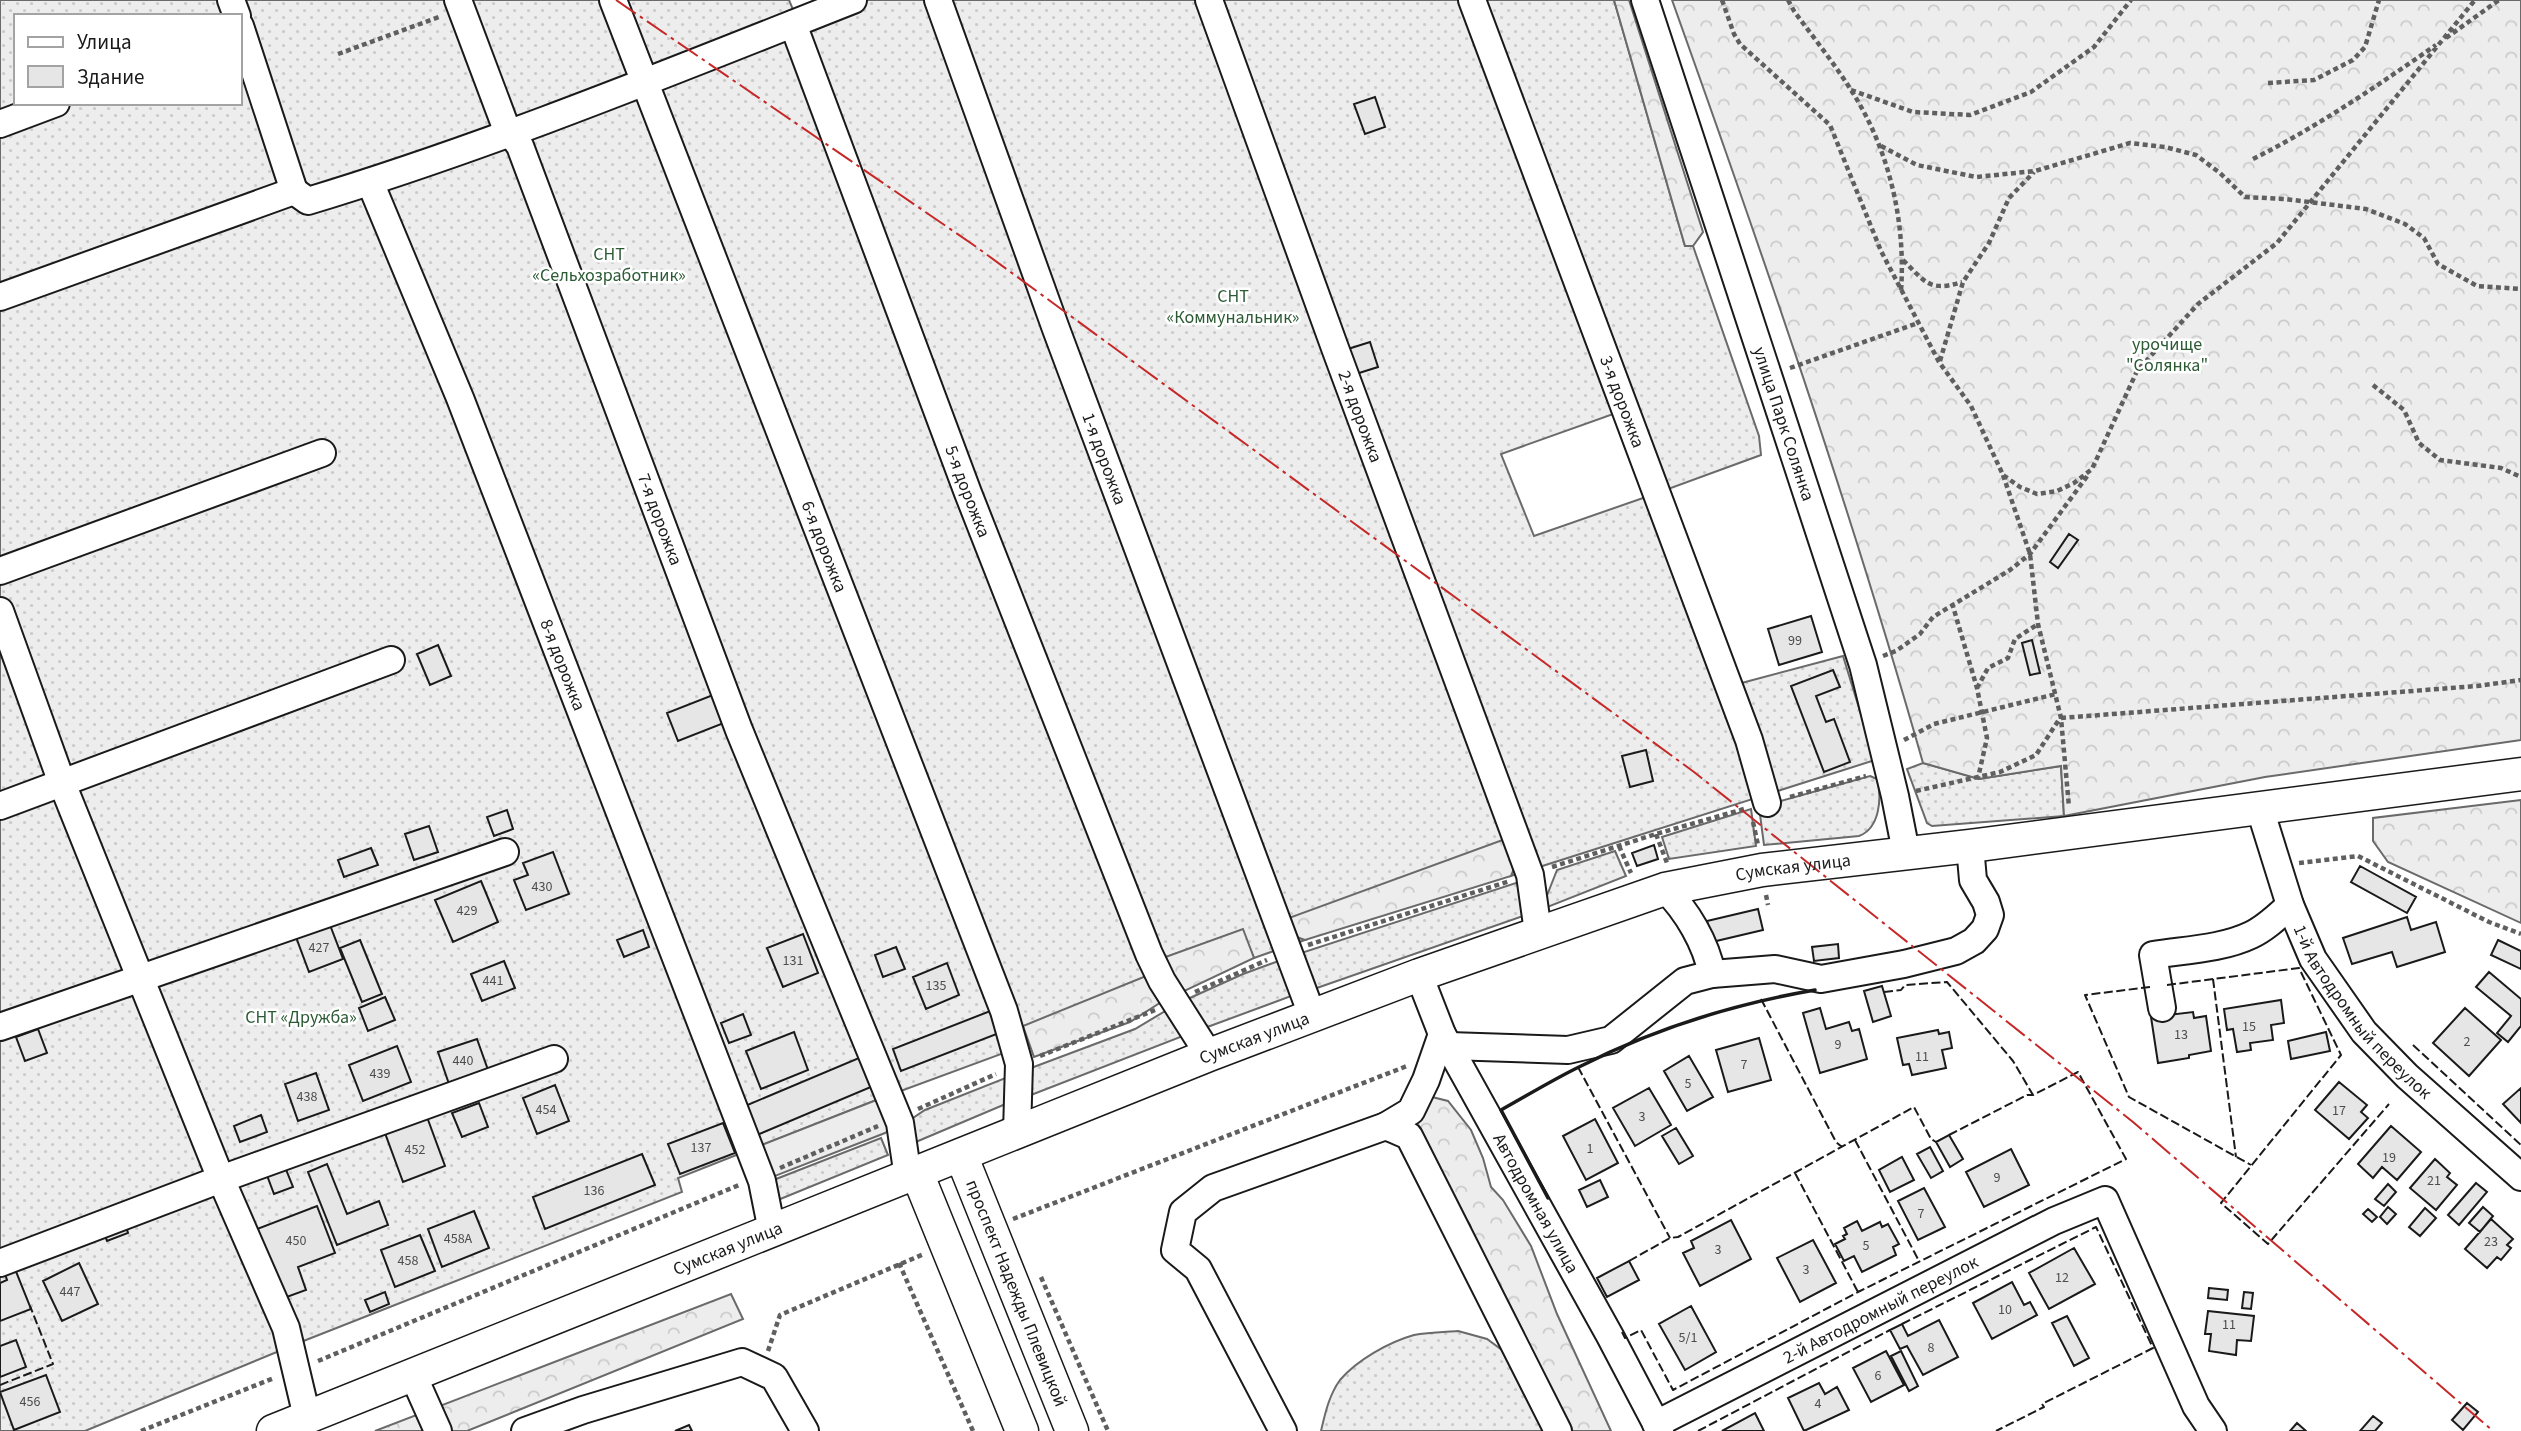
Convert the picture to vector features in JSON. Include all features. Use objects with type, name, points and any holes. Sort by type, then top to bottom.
[{"type":"main road","name":"Сумская улица","points":[[273,1431],[1209,1055],[1538,932],[1658,872],[1762,870],[1970,846],[2521,774]]},
{"type":"main road","name":"проспект Надежды Плевицкой","points":[[961,1155],[1072,1431]]},
{"type":"main road","points":[[912,1175],[1022,1431]]},
{"type":"street","points":[[613,0],[645,81]]},
{"type":"street","points":[[242,34],[294,191],[308,201],[370,182],[507,128],[645,81],[853,0]]},
{"type":"street","name":"1-я дорожка","points":[[938,0],[1056,329],[1312,1015]]},
{"type":"street","name":"2-я дорожка","points":[[1209,0],[1530,875],[1538,932]]},
{"type":"street","name":"3-я дорожка","points":[[1472,0],[1749,740],[1767,803]]},
{"type":"street","name":"улица Парк Солянка","points":[[1645,0],[1863,665],[1906,852]]},
{"type":"street","points":[[459,5],[507,128]]},
{"type":"street","name":"5-я дорожка","points":[[793,24],[968,493],[1149,954],[1162,981],[1209,1055]]},
{"type":"street","name":"6-я дорожка","points":[[645,81],[1004,1011],[1019,1064],[1017,1132]]},
{"type":"street","points":[[0,124],[51,105]]},
{"type":"street","name":"7-я дорожка","points":[[507,128],[520,146],[739,730],[900,1123],[912,1175]]},
{"type":"street","name":"8-я дорожка","points":[[370,182],[460,398],[762,1181],[772,1231]]},
{"type":"street","points":[[0,297],[294,191]]},
{"type":"street","points":[[0,571],[322,453]]},
{"type":"street","points":[[0,611],[62,783],[221,1179],[286,1328],[307,1417]]},
{"type":"street","points":[[0,806],[391,660]]},
{"type":"street","name":"1-й Автодромный переулок","points":[[2270,808],[2277,866],[2313,959],[2364,1032],[2407,1076],[2521,1177]]},
{"type":"street","points":[[1283,1431],[1198,1269],[1175,1250],[1183,1212],[1213,1188],[1386,1126],[1411,1111],[1442,1045],[1568,1050],[1611,1040],[1685,981],[1712,974],[1775,969],[1821,979],[1904,964],[1956,951],[1974,941],[1985,929],[1990,915],[1973,880],[1970,846]]},
{"type":"street","points":[[0,1027],[505,852]]},
{"type":"street","points":[[1658,872],[1681,905],[1709,958],[1712,974]]},
{"type":"street","points":[[2162,1009],[2153,955],[2213,946],[2249,936],[2266,927],[2290,905]]},
{"type":"street","name":"Автодромная улица","points":[[1419,975],[1442,1045],[1611,1336],[1658,1427]]},
{"type":"street","points":[[0,1263],[221,1179],[554,1059]]},
{"type":"street","points":[[1386,1126],[1409,1136],[1558,1431]]},
{"type":"street","name":"2-й Автодромный переулок","points":[[1658,1427],[2054,1221],[2105,1200],[2196,1406],[2213,1431]]},
{"type":"street","points":[[525,1431],[583,1410],[742,1362],[774,1377],[805,1431]]},
{"type":"street","points":[[413,1375],[438,1431]]},
{"type":"path","points":[[1722,0],[1740,44],[1833,130],[1881,251],[1901,292],[1939,362],[1970,406],[2003,475],[2030,554],[2038,624],[2061,718],[2072,832]]},
{"type":"path","points":[[1788,0],[1851,90],[1881,146],[1901,229],[1901,292]]},
{"type":"path","points":[[1851,90],[1913,112],[1970,115],[2031,92],[2094,47],[2131,0]]},
{"type":"path","points":[[2268,83],[2314,80],[2353,60],[2365,47],[2379,0]]},
{"type":"path","points":[[1863,665],[1896,651],[1920,634],[1933,617],[1952,603],[2010,570],[2030,554],[2092,469],[2137,371],[2198,304],[2277,243],[2475,0]]},
{"type":"path","points":[[2253,159],[2280,146],[2388,78],[2499,0]]},
{"type":"path","points":[[338,54],[459,5]]},
{"type":"path","points":[[1881,146],[1917,165],[1976,177],[2035,171],[2130,143],[2165,146],[2196,155],[2245,197],[2366,209],[2405,224],[2424,238],[2438,264],[2477,286],[2521,289]]},
{"type":"path","points":[[1939,362],[1963,282],[1989,243],[2009,198],[2035,171]]},
{"type":"path","points":[[1903,260],[1924,281],[1942,288],[1963,282]]},
{"type":"path","points":[[1770,375],[1918,323]]},
{"type":"path","points":[[2373,385],[2404,410],[2419,443],[2440,460],[2501,468],[2521,477]]},
{"type":"path","points":[[2003,475],[2020,487],[2037,494],[2065,487],[2092,469]]},
{"type":"path","points":[[1952,603],[1977,688],[1987,738],[1978,778]]},
{"type":"path","points":[[1977,688],[1988,668],[2008,658],[2015,639],[2038,624]]},
{"type":"path","points":[[2061,718],[2477,686],[2521,680]]},
{"type":"path","points":[[1884,751],[1934,724],[2056,694]]},
{"type":"path","points":[[1895,796],[2000,772],[2036,755],[2061,718]]},
{"type":"path","points":[[1619,846],[1631,874],[1658,872]]},
{"type":"path","points":[[2277,866],[2358,856],[2489,922],[2521,934]]},
{"type":"path","points":[[1016,1218],[1442,1045]]},
{"type":"path","points":[[742,1362],[766,1354],[780,1315],[899,1263],[974,1431]]},
{"type":"path","points":[[1038,1268],[1108,1431]]},
{"type":"green space","points":[[0,0],[789,0],[799,24],[861,0],[1614,0],[1685,246],[1693,246],[1759,436],[1761,455],[1660,492],[1630,408],[1501,454],[1534,536],[1643,498],[1650,498],[1734,685],[1843,656],[1875,760],[1511,876],[1518,859],[1291,935],[1305,940],[1254,958],[1242,930],[1161,959],[1166,977],[1024,1026],[1031,1043],[678,1178],[682,1192],[306,1340],[85,1431],[0,1431]]},
{"type":"green space","points":[[1614,0],[1629,0],[1703,232],[1693,246],[1685,246]]},
{"type":"green space","name":"урочище \"Солянка\"","points":[[1672,0],[2521,0],[2521,740],[2265,777],[2064,816],[2061,766],[1979,779],[1923,763],[1866,571],[1804,380]]},
{"type":"green space","points":[[1923,763],[1979,779],[2061,766],[2064,816],[1932,826],[1927,823],[1907,769]]},
{"type":"green space","points":[[1870,776],[1877,779],[1879,803],[1875,819],[1866,832],[1859,836],[1764,845],[1759,807]]},
{"type":"green space","points":[[2521,800],[2521,923],[2388,862],[2373,841],[2373,818]]},
{"type":"green space","points":[[1751,809],[1756,846],[1669,859],[1662,837]]},
{"type":"green space","points":[[1508,838],[1518,859],[1511,876],[1305,940],[1291,935],[1286,919]]},
{"type":"green space","points":[[1615,851],[1626,876],[1545,908],[1544,903],[1557,870]]},
{"type":"green space","points":[[1522,881],[1526,915],[1314,989],[1295,955]]},
{"type":"green space","points":[[1243,929],[1254,958],[1178,994],[1160,959]]},
{"type":"green space","points":[[1284,959],[1294,995],[1202,1029],[1181,1002],[1243,974]]},
{"type":"green space","points":[[1151,974],[1166,999],[1130,1022],[1034,1057],[1023,1026]]},
{"type":"green space","points":[[1172,1007],[1183,1036],[1031,1095],[1031,1068],[1135,1029]]},
{"type":"green space","points":[[1013,1075],[1008,1103],[911,1144],[907,1122],[925,1110]]},
{"type":"green space","points":[[1432,1097],[1448,1101],[1471,1130],[1491,1187],[1503,1200],[1531,1246],[1557,1314],[1611,1431],[1566,1431],[1478,1257],[1470,1225],[1447,1191],[1412,1122],[1422,1104]]},
{"type":"green space","points":[[881,1138],[888,1155],[773,1202],[771,1181]]},
{"type":"green space","points":[[731,1294],[743,1319],[467,1431],[375,1431]]},
{"type":"green space","points":[[1458,1331],[1487,1339],[1506,1353],[1552,1431],[1321,1431],[1336,1386],[1364,1359],[1384,1347],[1414,1335]]},
{"type":"shaded area","points":[[879,1099],[900,1123],[885,1133],[762,1181],[749,1150]]},
{"type":"building","points":[[1375,97],[1385,127],[1365,134],[1354,104]]},
{"type":"building","points":[[1370,342],[1378,367],[1356,374],[1348,349]]},
{"type":"building","points":[[2069,534],[2078,540],[2058,568],[2050,562]]},
{"type":"building","points":[[1811,616],[1822,652],[1779,665],[1768,629]]},
{"type":"building","points":[[2032,640],[2040,673],[2030,675],[2022,643]]},
{"type":"building","points":[[438,645],[451,676],[430,685],[417,654]]},
{"type":"building","points":[[1833,670],[1840,687],[1816,696],[1826,722],[1834,719],[1850,762],[1824,772],[1791,686]]},
{"type":"building","points":[[718,693],[729,721],[678,741],[667,713]]},
{"type":"building","points":[[1646,750],[1653,781],[1630,787],[1622,756]]},
{"type":"building","points":[[507,810],[513,829],[494,836],[487,817]]},
{"type":"building","points":[[429,826],[438,852],[414,860],[405,834]]},
{"type":"building","points":[[1654,845],[1658,859],[1637,866],[1632,853]]},
{"type":"building","points":[[371,848],[378,865],[344,877],[338,860]]},
{"type":"building","points":[[553,852],[569,894],[526,910],[514,880],[528,875],[523,863]]},
{"type":"building","points":[[2360,866],[2416,897],[2407,913],[2351,882]]},
{"type":"building","points":[[481,881],[498,922],[453,942],[435,900]]},
{"type":"building","points":[[1758,909],[1763,930],[1712,942],[1707,921]]},
{"type":"building","points":[[2407,917],[2411,930],[2436,922],[2445,952],[2397,967],[2392,952],[2352,964],[2343,938]]},
{"type":"building","points":[[330,925],[343,959],[309,972],[296,937]]},
{"type":"building","points":[[643,930],[649,947],[624,957],[617,940]]},
{"type":"building","points":[[803,934],[818,973],[783,987],[767,948]]},
{"type":"building","points":[[360,940],[382,994],[362,1002],[340,948]]},
{"type":"building","points":[[2498,940],[2521,951],[2521,969],[2491,955]]},
{"type":"building","points":[[1838,944],[1839,958],[1814,961],[1812,947]]},
{"type":"building","points":[[896,947],[905,969],[883,977],[875,955]]},
{"type":"building","points":[[504,961],[515,988],[482,1001],[471,974]]},
{"type":"building","points":[[947,963],[959,995],[926,1009],[913,977]]},
{"type":"building","points":[[2489,972],[2521,999],[2521,1026],[2508,1042],[2497,1033],[2511,1016],[2476,987]]},
{"type":"building","points":[[1882,986],[1891,1016],[1873,1022],[1864,991]]},
{"type":"building","points":[[385,997],[395,1020],[368,1031],[359,1008]]},
{"type":"building","points":[[2281,1000],[2284,1023],[2271,1025],[2273,1040],[2250,1043],[2251,1050],[2237,1052],[2233,1029],[2227,1030],[2224,1009]]},
{"type":"building","points":[[998,1008],[1007,1030],[901,1071],[893,1049]]},
{"type":"building","points":[[1820,1008],[1826,1029],[1849,1022],[1852,1031],[1859,1029],[1867,1059],[1820,1073],[1803,1013]]},
{"type":"building","points":[[2465,1008],[2501,1040],[2469,1076],[2433,1043]]},
{"type":"building","points":[[2193,1012],[2194,1018],[2206,1016],[2211,1051],[2158,1063],[2151,1017]]},
{"type":"building","points":[[743,1014],[751,1035],[729,1043],[721,1023]]},
{"type":"building","points":[[38,1029],[47,1053],[25,1061],[16,1037]]},
{"type":"building","points":[[1938,1030],[1939,1034],[1949,1032],[1952,1048],[1942,1050],[1946,1068],[1912,1075],[1909,1064],[1903,1065],[1897,1038]]},
{"type":"building","points":[[794,1032],[808,1070],[761,1089],[746,1051]]},
{"type":"building","points":[[2326,1032],[2330,1051],[2291,1059],[2288,1041]]},
{"type":"building","points":[[1759,1038],[1771,1080],[1728,1092],[1716,1050]]},
{"type":"building","points":[[477,1039],[488,1070],[449,1084],[438,1052]]},
{"type":"building","points":[[397,1046],[411,1082],[363,1101],[349,1065]]},
{"type":"building","points":[[866,1055],[878,1084],[757,1135],[745,1106]]},
{"type":"building","points":[[1689,1056],[1713,1097],[1687,1111],[1664,1071]]},
{"type":"building","points":[[316,1073],[329,1110],[298,1121],[285,1084]]},
{"type":"building","points":[[2339,1082],[2367,1105],[2361,1112],[2368,1118],[2349,1139],[2315,1110]]},
{"type":"building","points":[[555,1085],[569,1121],[537,1134],[523,1098]]},
{"type":"building","points":[[1649,1088],[1671,1125],[1635,1146],[1613,1108]]},
{"type":"building","points":[[2521,1088],[2521,1123],[2503,1104]]},
{"type":"building","points":[[479,1103],[488,1127],[462,1137],[452,1113]]},
{"type":"building","points":[[261,1115],[267,1132],[240,1142],[234,1126]]},
{"type":"building","points":[[427,1117],[445,1166],[403,1182],[385,1133]]},
{"type":"building","points":[[1595,1119],[1618,1163],[1586,1180],[1563,1136]]},
{"type":"building","points":[[723,1123],[735,1153],[680,1174],[668,1144]]},
{"type":"building","points":[[2391,1126],[2421,1152],[2397,1180],[2382,1167],[2373,1178],[2358,1164]]},
{"type":"building","points":[[1676,1128],[1693,1156],[1679,1164],[1662,1136]]},
{"type":"building","points":[[1949,1135],[1963,1159],[1950,1167],[1936,1142]]},
{"type":"building","points":[[1930,1147],[1943,1171],[1931,1178],[1917,1154]]},
{"type":"building","points":[[2011,1149],[2029,1185],[1984,1207],[1966,1172]]},
{"type":"building","points":[[642,1154],[655,1185],[545,1229],[533,1197]]},
{"type":"building","points":[[1902,1157],[1914,1180],[1890,1192],[1879,1170]]},
{"type":"building","points":[[2435,1159],[2450,1173],[2447,1177],[2457,1185],[2436,1210],[2410,1188]]},
{"type":"building","points":[[283,1162],[293,1187],[274,1194],[265,1170]]},
{"type":"building","points":[[327,1164],[347,1214],[379,1201],[388,1225],[337,1245],[308,1172]]},
{"type":"building","points":[[1600,1180],[1608,1197],[1587,1207],[1579,1190]]},
{"type":"building","points":[[2476,1183],[2487,1192],[2459,1225],[2448,1215]]},
{"type":"building","points":[[2388,1184],[2396,1192],[2384,1206],[2375,1199]]},
{"type":"building","points":[[1924,1188],[1945,1227],[1918,1240],[1898,1201]]},
{"type":"building","points":[[317,1206],[335,1253],[298,1267],[306,1290],[284,1298],[257,1229]]},
{"type":"building","points":[[2388,1207],[2396,1214],[2387,1224],[2380,1217]]},
{"type":"building","points":[[2483,1207],[2493,1216],[2480,1232],[2469,1223]]},
{"type":"building","points":[[2425,1208],[2436,1218],[2420,1236],[2409,1227]]},
{"type":"building","points":[[2368,1209],[2377,1217],[2372,1222],[2363,1214]]},
{"type":"building","points":[[474,1211],[489,1248],[442,1267],[428,1229]]},
{"type":"building","points":[[2491,1219],[2513,1239],[2507,1245],[2511,1248],[2501,1260],[2497,1257],[2487,1268],[2465,1249]]},
{"type":"building","points":[[1731,1220],[1751,1259],[1700,1286],[1683,1253],[1694,1248],[1691,1241]]},
{"type":"building","points":[[1857,1221],[1862,1231],[1880,1222],[1882,1227],[1888,1224],[1899,1244],[1893,1247],[1896,1255],[1862,1272],[1854,1256],[1844,1261],[1835,1244],[1845,1239],[1843,1236],[1847,1234],[1844,1228]]},
{"type":"building","points":[[125,1223],[128,1233],[107,1241],[103,1230]]},
{"type":"building","points":[[420,1235],[435,1271],[395,1287],[381,1250]]},
{"type":"building","points":[[1813,1240],[1836,1283],[1800,1302],[1777,1258]]},
{"type":"building","points":[[2074,1248],[2095,1284],[2049,1309],[2029,1273]]},
{"type":"building","points":[[1629,1261],[1639,1280],[1607,1297],[1597,1278]]},
{"type":"building","points":[[79,1263],[98,1304],[62,1321],[43,1281]]},
{"type":"building","points":[[13,1264],[31,1309],[0,1321],[0,1283],[7,1280],[3,1268]]},
{"type":"building","points":[[2012,1282],[2024,1305],[2030,1302],[2037,1315],[1992,1339],[1973,1303]]},
{"type":"building","points":[[2209,1288],[2228,1290],[2227,1300],[2208,1298]]},
{"type":"building","points":[[385,1292],[389,1304],[370,1312],[365,1300]]},
{"type":"building","points":[[2244,1292],[2253,1293],[2251,1309],[2242,1308]]},
{"type":"building","points":[[1691,1306],[1716,1352],[1685,1370],[1659,1324]]},
{"type":"building","points":[[2208,1311],[2254,1316],[2251,1341],[2237,1340],[2236,1355],[2209,1351],[2211,1334],[2205,1334]]},
{"type":"building","points":[[2067,1316],[2089,1358],[2074,1366],[2052,1323]]},
{"type":"building","points":[[1939,1320],[1958,1357],[1923,1375],[1907,1346],[1900,1349],[1890,1330],[1902,1324],[1908,1336]]},
{"type":"building","points":[[16,1340],[26,1367],[0,1377],[0,1346]]},
{"type":"building","points":[[1886,1351],[1904,1385],[1871,1402],[1853,1368]]},
{"type":"building","points":[[1901,1351],[1918,1386],[1909,1391],[1891,1356]]},
{"type":"building","points":[[46,1375],[60,1412],[14,1430],[0,1392]]},
{"type":"building","points":[[1819,1383],[1825,1394],[1837,1387],[1849,1410],[1804,1431],[1788,1398]]},
{"type":"building","points":[[2467,1403],[2478,1412],[2463,1430],[2452,1420]]},
{"type":"building","points":[[1755,1413],[1764,1431],[1722,1431]]},
{"type":"building","points":[[2373,1416],[2382,1423],[2375,1431],[2360,1431]]},
{"type":"building","points":[[2297,1423],[2306,1431],[2290,1431]]},
{"type":"building","points":[[689,1425],[692,1431],[675,1431]]},
{"type":"fence","points":[[2167,985],[2299,968],[2341,1055],[2221,1203],[2268,1244],[2389,1104]]},
{"type":"fence","points":[[2213,979],[2236,1157]]},
{"type":"fence","points":[[1622,1332],[1625,1338],[1641,1330],[1673,1390],[1858,1292],[2126,1159],[2078,1072],[2033,1095],[2013,1061],[1947,982],[1905,985],[1901,990],[1884,992]]},
{"type":"fence","points":[[2150,987],[2085,995],[2129,1097],[2251,1165]]},
{"type":"fence","points":[[1761,999],[1836,1142],[1842,1147]]},
{"type":"fence","points":[[2413,1045],[2521,1145]]},
{"type":"fence","points":[[1578,1067],[1670,1238]]},
{"type":"fence","points":[[1949,1135],[2027,1095],[2033,1095]]},
{"type":"fence","points":[[1629,1261],[1670,1238],[1678,1237],[1914,1107],[1931,1139],[1936,1142]]},
{"type":"fence","points":[[1855,1140],[1919,1261]]},
{"type":"fence","points":[[1795,1173],[1858,1292]]},
{"type":"fence","points":[[1902,1324],[2096,1227],[2153,1348],[2042,1404],[2044,1407],[1996,1431]]},
{"type":"fence","points":[[0,1385],[53,1364],[30,1306]]},
{"type":"fence","points":[[1698,1431],[1890,1330]]},
{"type":"wall","points":[[1548,1198],[1501,1110],[1581,1066],[1637,1040],[1725,1010],[1815,990]]},
{"type":"power","points":[[616,0],[975,246],[1694,772],[2133,1122],[2493,1431]]},
{"type":"park label","name":"СНТ «Сельхозработник»","points":[[609,264]]},
{"type":"park label","name":"СНТ «Коммунальник»","points":[[1233,306]]},
{"type":"park label","name":"СНТ «Дружба»","points":[[301,1017]]}]
